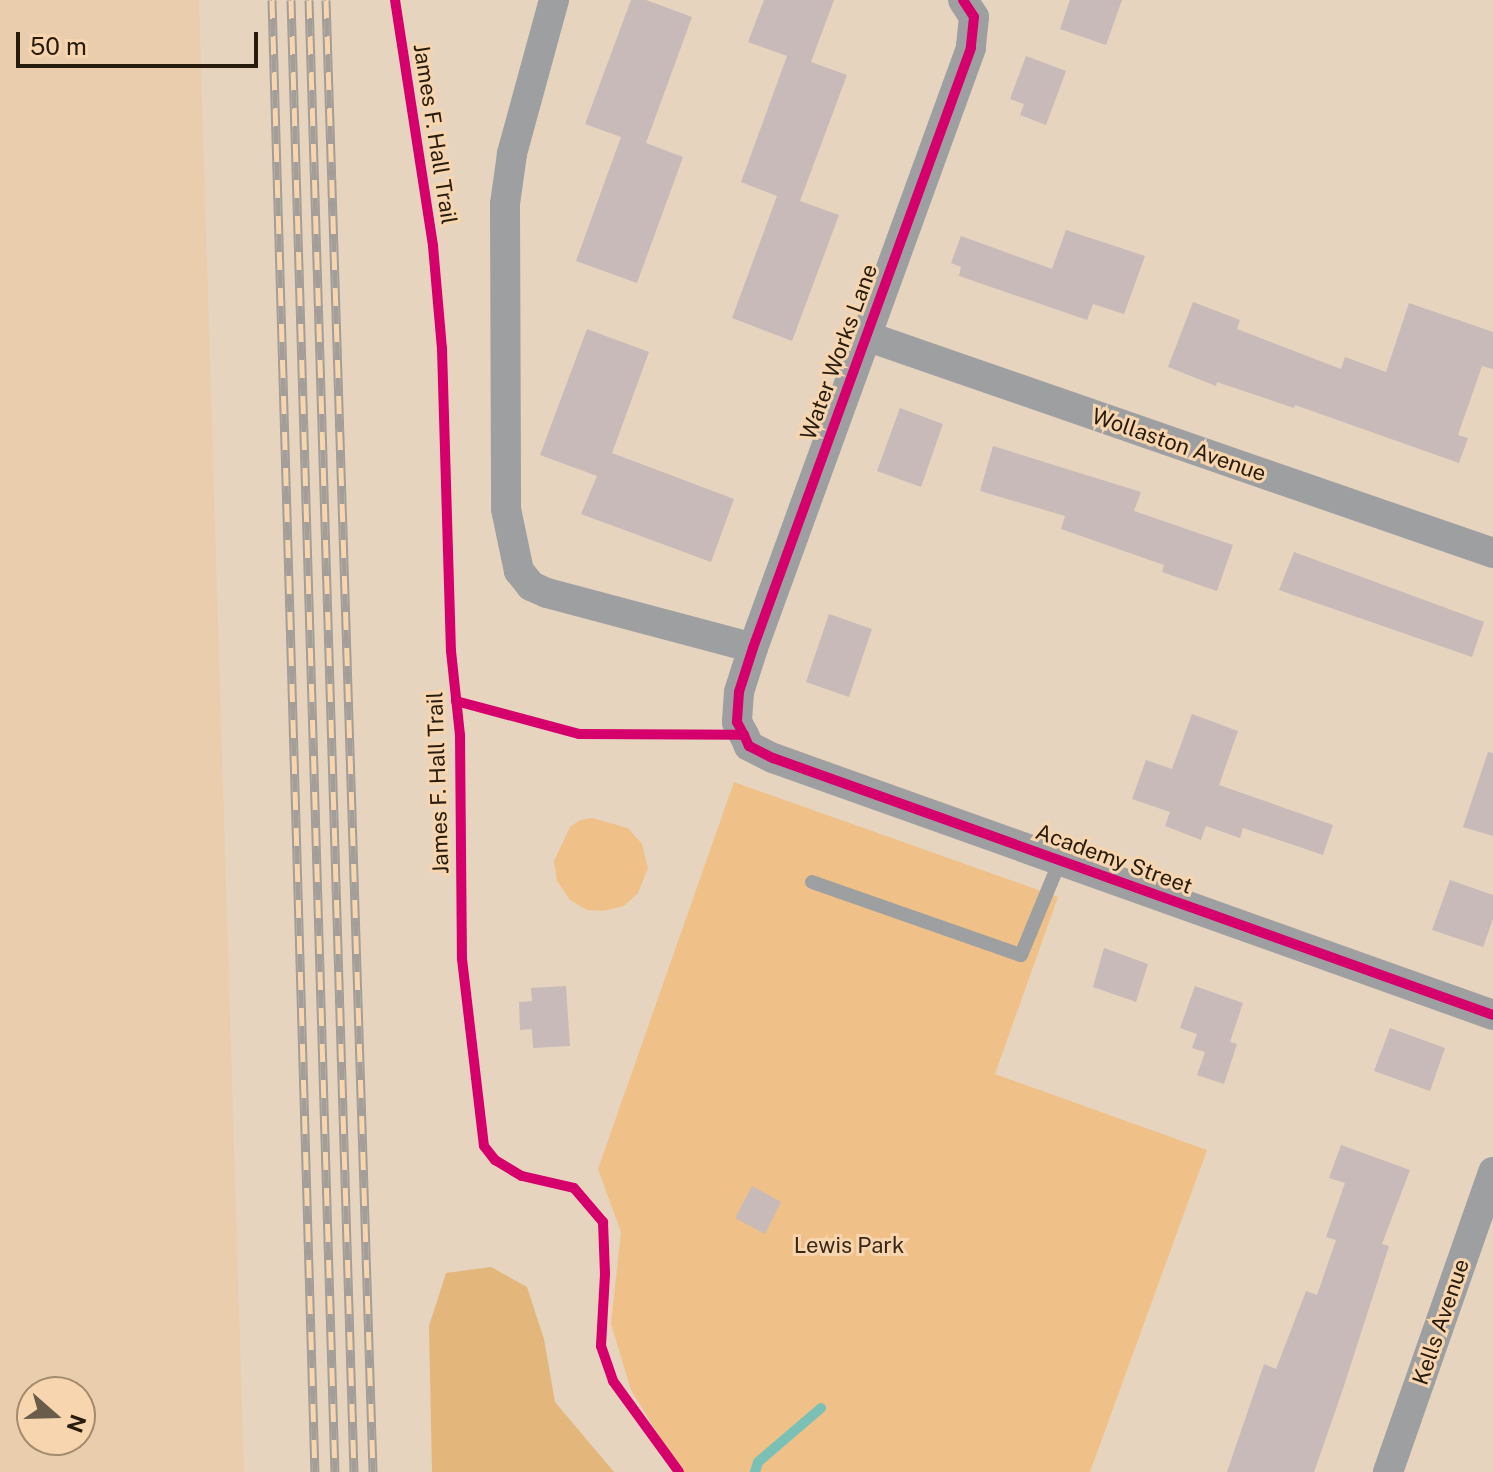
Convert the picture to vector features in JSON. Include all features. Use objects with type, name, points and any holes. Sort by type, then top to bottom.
[{"type":"street","points":[[554,0],[512,154],[505,204],[506,509],[519,571],[531,586],[753,648]]},
{"type":"street","name":"Water Works Lane","points":[[737,722],[739,692],[753,648],[971,48],[968,9]]},
{"type":"street","name":"Wollaston Avenue","points":[[866,336],[1493,553]]},
{"type":"street","name":"Academy Street","points":[[737,722],[749,746],[773,758],[1493,1015]]},
{"type":"street","name":"Kells Avenue","points":[[1388,1472],[1493,1172]]},
{"type":"lane","points":[[812,882],[1021,955],[1060,861]]},
{"type":"shaded area","points":[[0,0],[199,0],[244,1472],[0,1472]]},
{"type":"shaded area","points":[[491,1267],[527,1287],[544,1339],[555,1402],[614,1472],[432,1472],[429,1326],[446,1273]]},
{"type":"green space","name":"Lewis Park","points":[[734,782],[1058,897],[995,1074],[1207,1150],[1090,1472],[681,1472],[631,1390],[611,1324],[621,1232],[598,1169]]},
{"type":"green space","points":[[592,818],[628,828],[642,844],[648,868],[638,893],[624,906],[603,911],[587,910],[570,900],[557,881],[554,861],[570,827],[580,820]]},
{"type":"building","points":[[631,0],[646,0],[692,17],[646,143],[683,157],[637,283],[576,261],[621,137],[585,124]]},
{"type":"building","points":[[764,0],[834,0],[811,62],[847,75],[800,201],[839,215],[792,341],[732,318],[777,196],[741,182],[787,56],[748,42]]},
{"type":"building","points":[[1070,0],[1122,0],[1106,45],[1060,29]]},
{"type":"building","points":[[1026,56],[1066,71],[1046,125],[1020,115],[1024,104],[1010,99]]},
{"type":"building","points":[[1066,230],[1145,256],[1124,314],[1093,304],[1087,320],[959,276],[961,267],[951,263],[961,236],[1052,269]]},
{"type":"building","points":[[1193,302],[1240,320],[1237,329],[1341,369],[1345,357],[1386,372],[1409,303],[1493,332],[1493,369],[1482,366],[1458,435],[1468,438],[1459,463],[1295,405],[1294,408],[1217,382],[1216,386],[1168,367]]},
{"type":"building","points":[[587,329],[649,352],[612,453],[734,499],[711,562],[581,514],[597,476],[540,455]]},
{"type":"building","points":[[900,408],[943,424],[921,487],[877,471]]},
{"type":"building","points":[[993,446],[1141,492],[1134,511],[1233,545],[1217,591],[1162,572],[1164,565],[1061,529],[1065,516],[980,491]]},
{"type":"building","points":[[1294,552],[1484,622],[1472,657],[1279,590]]},
{"type":"building","points":[[829,614],[872,629],[849,697],[806,682]]},
{"type":"building","points":[[1192,714],[1238,731],[1219,785],[1333,825],[1323,855],[1243,828],[1240,838],[1206,826],[1201,840],[1165,826],[1170,812],[1132,799],[1146,760],[1172,769]]},
{"type":"building","points":[[1488,752],[1493,753],[1493,836],[1463,827]]},
{"type":"building","points":[[1450,880],[1493,895],[1493,919],[1483,947],[1432,930]]},
{"type":"building","points":[[1104,948],[1148,964],[1136,1002],[1093,987]]},
{"type":"building","points":[[566,986],[570,1046],[533,1048],[532,1029],[520,1030],[519,1002],[532,1001],[531,988]]},
{"type":"building","points":[[1195,986],[1243,1003],[1230,1042],[1237,1044],[1224,1084],[1197,1075],[1205,1052],[1192,1048],[1197,1034],[1180,1028]]},
{"type":"building","points":[[1390,1028],[1445,1048],[1430,1091],[1374,1071]]},
{"type":"building","points":[[1341,1145],[1410,1170],[1382,1244],[1389,1246],[1342,1392],[1314,1472],[1227,1472],[1264,1364],[1276,1369],[1306,1291],[1317,1295],[1336,1240],[1326,1237],[1345,1183],[1329,1178]]},
{"type":"building","points":[[752,1186],[781,1202],[765,1234],[735,1218]]},
{"type":"waterway","points":[[755,1472],[758,1462],[821,1408]]},
{"type":"railway","points":[[272,0],[315,1472]]},
{"type":"railway","points":[[291,0],[335,1472]]},
{"type":"railway","points":[[309,0],[354,1472]]},
{"type":"railway","points":[[326,0],[373,1472]]},
{"type":"cycle path","name":"James F. Hall Trail","points":[[395,0],[433,246],[442,349],[451,651],[460,735],[462,959],[484,1146],[495,1160],[522,1176],[574,1188],[603,1222],[605,1274],[601,1346],[613,1381],[679,1472]]},
{"type":"cycle path","points":[[963,0],[974,17],[971,48],[739,692],[737,722],[749,746],[773,758],[1493,1015]]},
{"type":"cycle path","name":"James F. Hall Trail","points":[[456,701],[579,734],[744,735]]}]
